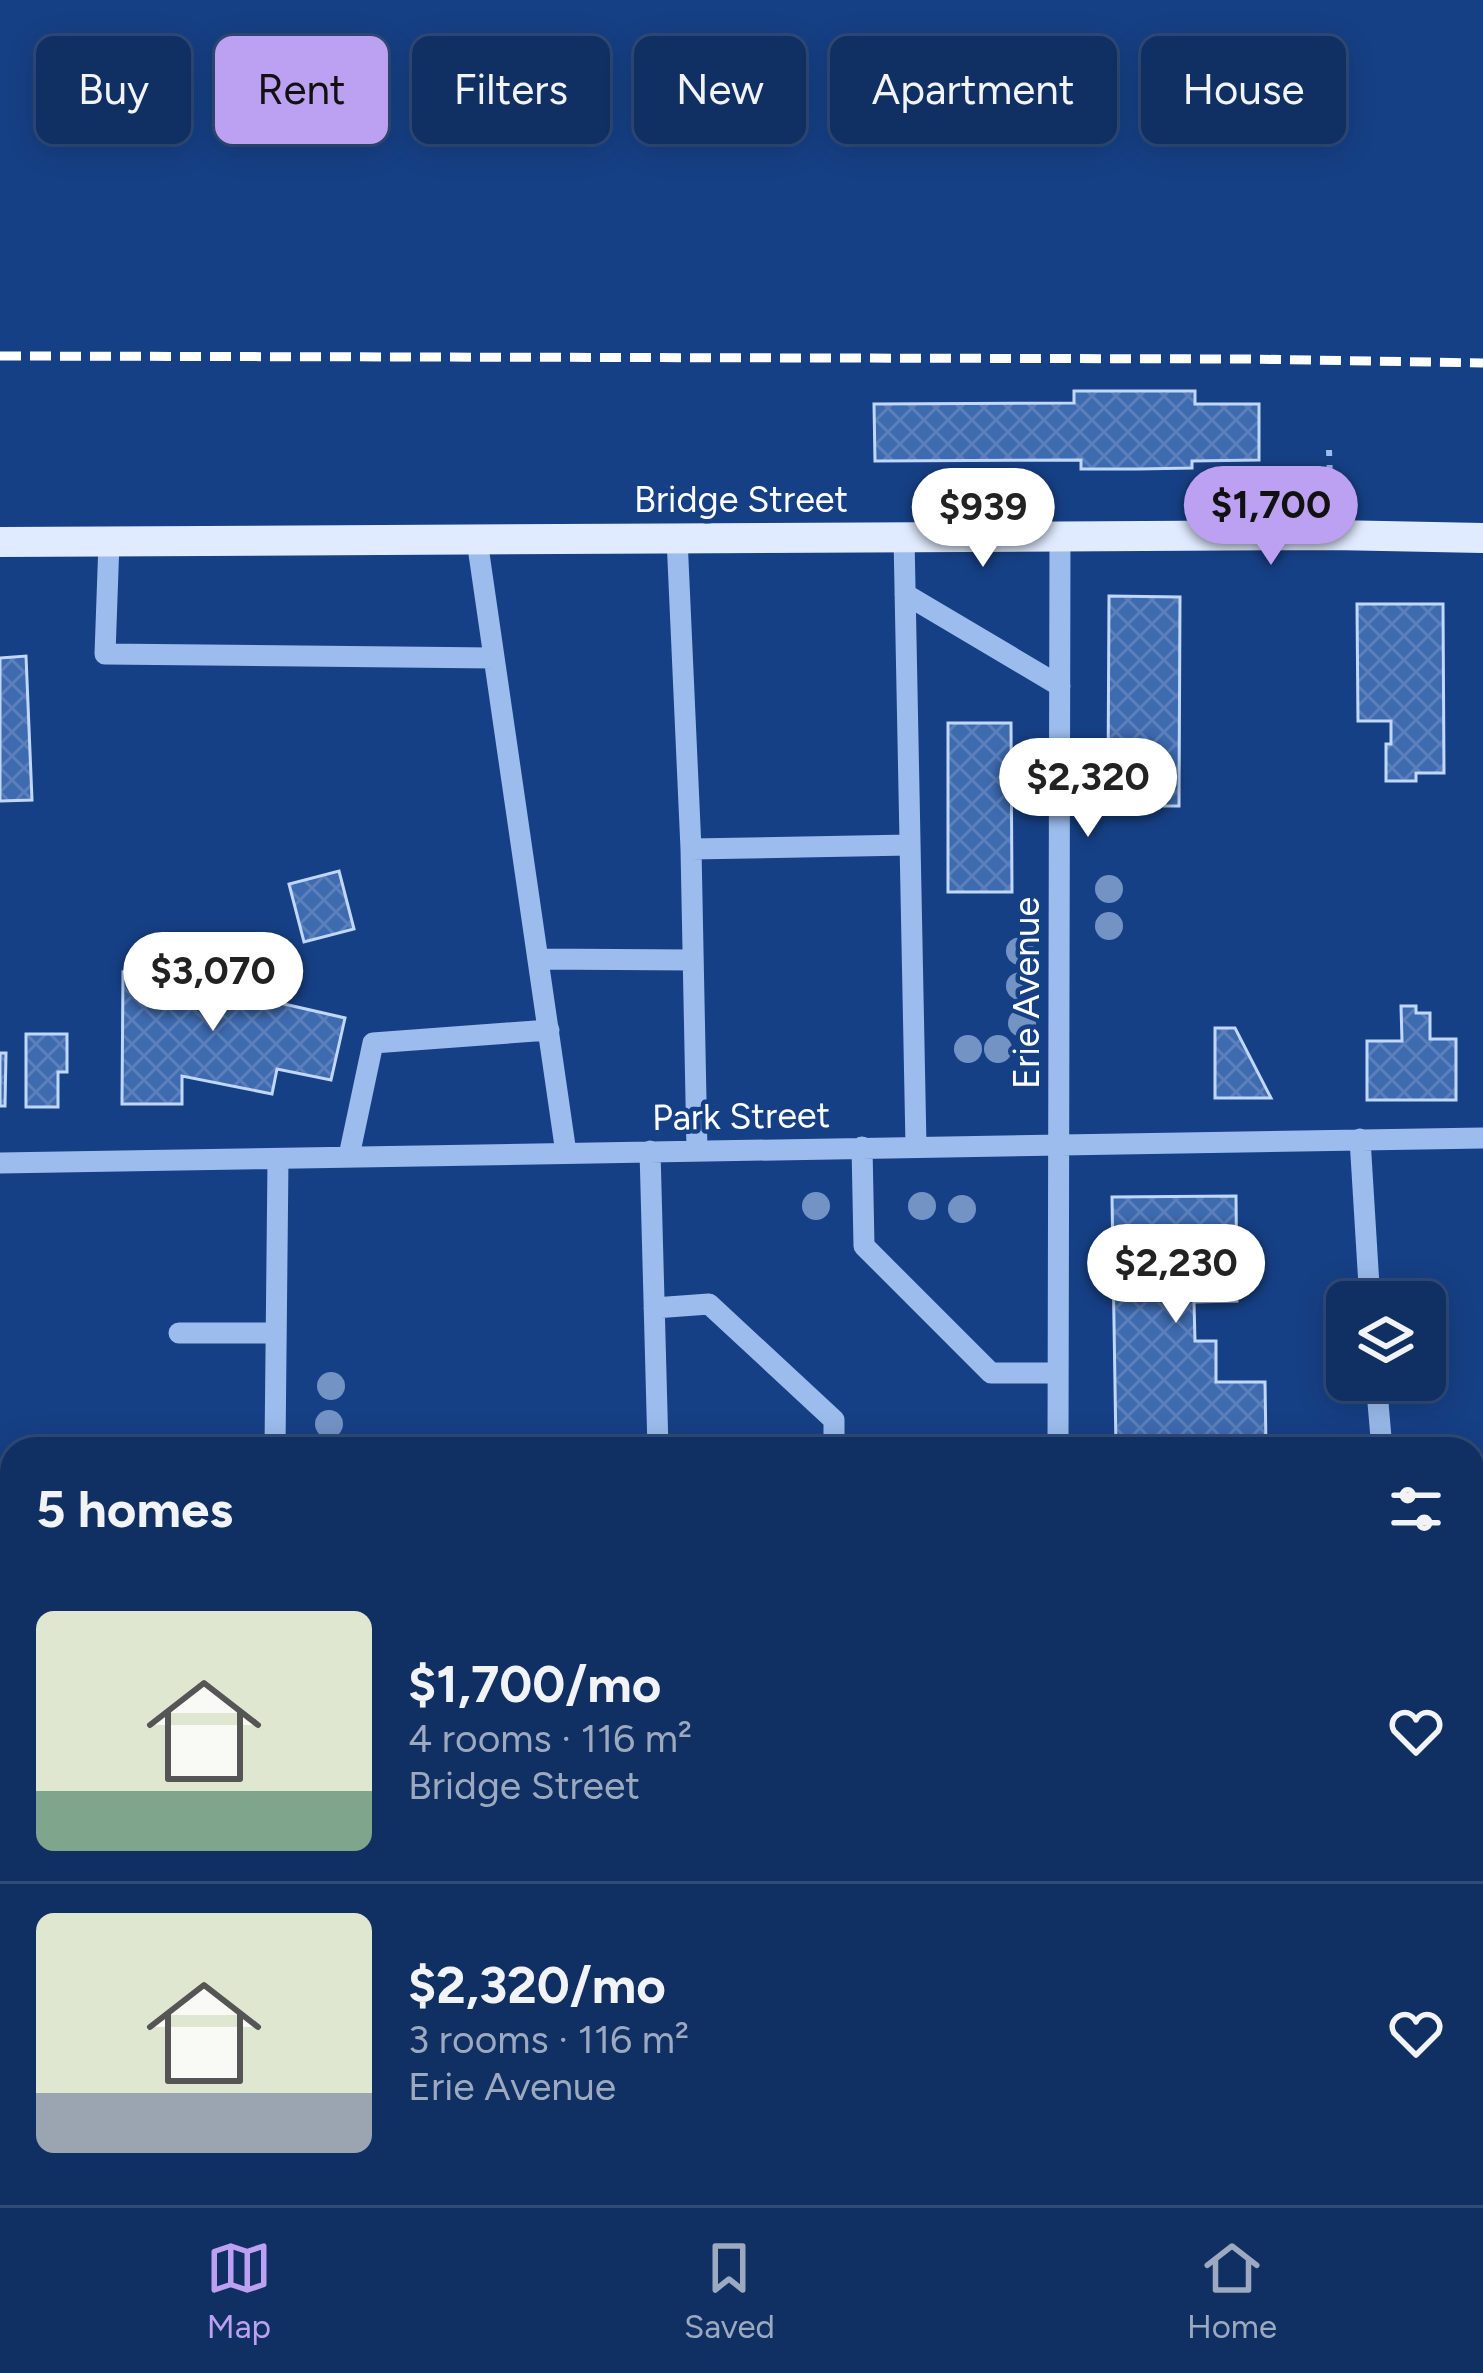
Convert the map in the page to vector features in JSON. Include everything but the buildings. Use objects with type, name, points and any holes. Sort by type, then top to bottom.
[{"type":"main road","name":"Bridge Street","points":[[0,542],[1483,538]]},
{"type":"street","name":"Erie Avenue","points":[[1058,1437],[1060,536]]},
{"type":"street","points":[[904,537],[916,1146]]},
{"type":"street","points":[[677,538],[691,849],[697,1150]]},
{"type":"street","points":[[477,540],[566,1153]]},
{"type":"street","points":[[109,542],[105,654],[494,658]]},
{"type":"street","points":[[905,594],[1060,686]]},
{"type":"street","points":[[691,849],[910,845]]},
{"type":"street","points":[[538,959],[693,960]]},
{"type":"street","points":[[349,1156],[374,1043],[549,1030]]},
{"type":"street","name":"Park Street","points":[[0,1163],[1483,1138]]},
{"type":"street","points":[[1360,1139],[1369,1281]]},
{"type":"street","points":[[862,1147],[864,1246],[991,1373],[1056,1373]]},
{"type":"street","points":[[650,1151],[658,1437]]},
{"type":"street","points":[[275,1437],[278,1159]]},
{"type":"street","points":[[654,1308],[709,1304],[834,1420],[834,1437]]},
{"type":"street","points":[[179,1333],[276,1333]]},
{"type":"street","points":[[1378,1401],[1381,1437]]},
{"type":"path","points":[[1329,450],[1333,535]]},
{"type":"railway","points":[[0,356],[1483,363]]}]
